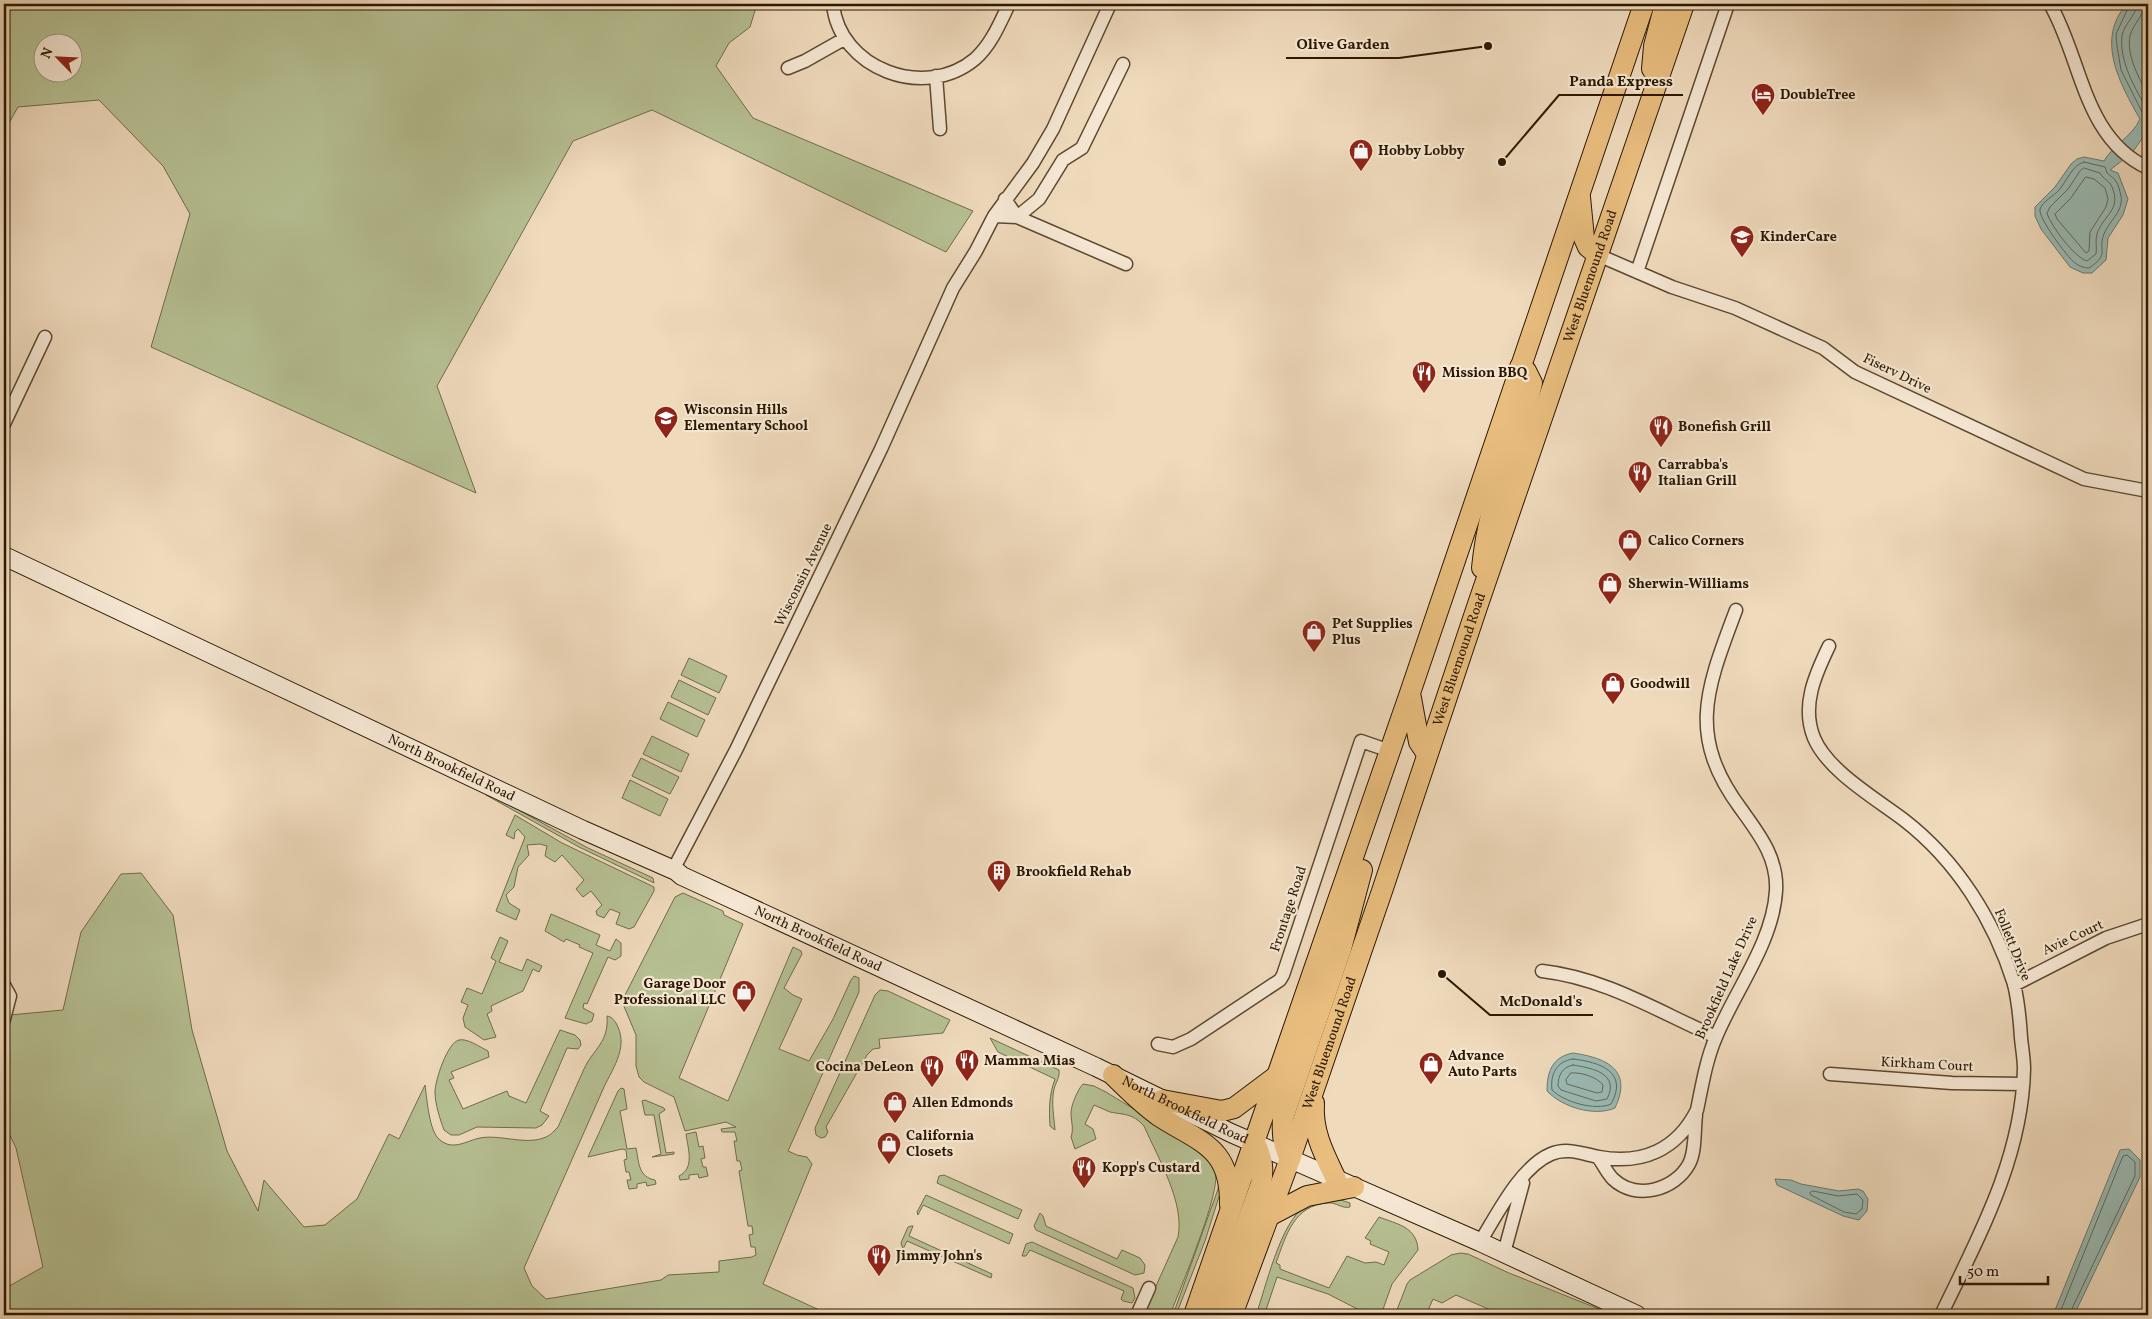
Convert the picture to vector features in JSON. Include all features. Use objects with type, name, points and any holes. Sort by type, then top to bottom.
[{"type":"main road","points":[[1194,1315],[1229,1219],[1410,693],[1644,4]]},
{"type":"main road","points":[[1647,108],[1654,46],[1665,4]]},
{"type":"main road","name":"West Bluemound Road","points":[[1232,1315],[1290,1159],[1684,4]]},
{"type":"main road","points":[[1579,193],[1584,218],[1584,238],[1588,247],[1598,255]]},
{"type":"main road","points":[[1477,607],[1485,539],[1501,479],[1524,413],[1532,383],[1526,370],[1520,367]]},
{"type":"main road","points":[[1410,693],[1419,742],[1428,754]]},
{"type":"main road","points":[[1290,1159],[1284,1146],[1282,1133],[1283,1118],[1341,949],[1363,864],[1373,799]]},
{"type":"main road","points":[[1113,1075],[1142,1104],[1194,1135],[1222,1161],[1227,1175],[1230,1194],[1229,1219]]},
{"type":"main road","points":[[1162,1100],[1222,1111],[1228,1110],[1234,1108],[1278,1075]]},
{"type":"main road","points":[[1269,1216],[1307,1196],[1345,1183],[1319,1143],[1315,1131],[1313,1117],[1315,1086]]},
{"type":"main road","points":[[1214,1315],[1261,1184],[1262,1157],[1255,1143]]},
{"type":"street","points":[[833,4],[837,26],[844,39],[867,62],[885,71],[914,78],[936,76],[955,70],[975,59],[990,40],[1010,4]]},
{"type":"street","name":"Wisconsin Avenue","points":[[673,870],[736,750],[881,449],[953,288],[976,251],[994,216],[1033,163],[1052,129],[1110,4]]},
{"type":"street","points":[[1637,272],[1728,4]]},
{"type":"street","points":[[2050,4],[2100,124],[2113,142],[2131,160],[2148,168]]},
{"type":"street","points":[[788,68],[805,61],[844,39]]},
{"type":"street","points":[[1017,217],[1039,199],[1063,160],[1082,148],[1123,64]]},
{"type":"street","points":[[936,76],[940,129]]},
{"type":"street","points":[[1005,199],[1017,217]]},
{"type":"street","points":[[994,216],[1017,217],[1126,264]]},
{"type":"street","name":"Fiserv Drive","points":[[1598,255],[1672,287],[1735,308],[1823,348],[1856,372],[2084,478],[2148,491]]},
{"type":"street","points":[[4,424],[45,337]]},
{"type":"street","name":"North Brookfield Road","points":[[4,556],[569,824],[673,870],[745,906],[1113,1075],[1162,1100],[1290,1159],[1480,1242],[1637,1315]]},
{"type":"street","name":"Brookfield Lake Drive","points":[[1598,1157],[1613,1179],[1621,1184],[1640,1190],[1654,1190],[1669,1185],[1680,1176],[1689,1164],[1697,1110],[1716,1037],[1763,940],[1772,915],[1776,890],[1775,873],[1766,845],[1719,774],[1710,746],[1707,698],[1718,658],[1736,610]]},
{"type":"street","name":"Follett Drive","points":[[1829,646],[1820,664],[1808,706],[1809,721],[1820,750],[1840,771],[1924,837],[1950,863],[1977,901],[1996,940],[2014,985],[2024,1067],[2020,1117],[2003,1180],[1941,1315]]},
{"type":"street","name":"Frontage Road","points":[[1158,1044],[1172,1047],[1191,1040],[1280,980],[1361,741],[1390,751]]},
{"type":"street","name":"Avie Court","points":[[2014,985],[2106,938],[2148,924]]},
{"type":"street","points":[[1542,971],[1577,976],[1600,983],[1716,1037]]},
{"type":"street","points":[[4,1019],[7,990]]},
{"type":"street","name":"Kirkham Court","points":[[1830,1074],[1952,1083],[2023,1084]]},
{"type":"street","name":"Brookfield Lake Drive","points":[[1480,1242],[1518,1182],[1530,1169],[1552,1153],[1565,1151],[1582,1152],[1598,1157],[1623,1160],[1640,1159],[1661,1150],[1684,1130],[1697,1110]]},
{"type":"street","points":[[1504,1253],[1514,1210],[1530,1169]]},
{"type":"street","points":[[1138,1315],[1149,1288]]},
{"type":"green space","points":[[4,4],[757,4],[750,27],[729,43],[716,66],[753,118],[973,211],[946,252],[652,110],[573,141],[437,386],[476,493],[151,347],[190,214],[163,166],[99,100],[18,107],[4,132]]},
{"type":"green space","points":[[689,658],[727,676],[719,693],[681,675]]},
{"type":"green space","points":[[679,680],[716,698],[708,715],[671,697]]},
{"type":"green space","points":[[668,702],[705,720],[697,737],[660,719]]},
{"type":"green space","points":[[652,736],[689,754],[681,772],[643,754]]},
{"type":"green space","points":[[641,758],[679,777],[670,794],[632,776]]},
{"type":"green space","points":[[630,780],[668,799],[660,816],[622,798]]},
{"type":"green space","points":[[486,795],[491,795],[588,848],[653,878],[654,883],[579,847]]},
{"type":"green space","points":[[515,815],[562,843],[654,887],[654,891],[634,927],[629,929],[616,924],[620,913],[610,909],[604,918],[597,915],[596,911],[602,905],[591,891],[583,897],[576,889],[584,880],[562,855],[555,862],[545,856],[547,846],[540,844],[527,845],[529,855],[518,867],[514,887],[506,895],[509,903],[520,910],[516,920],[496,911],[525,837],[518,829],[515,832],[514,839],[506,835]]},
{"type":"green space","points":[[141,873],[173,915],[192,1030],[227,1151],[258,1211],[264,1180],[304,1227],[325,1225],[357,1199],[389,1134],[399,1139],[425,1085],[433,1130],[436,1136],[445,1143],[455,1145],[488,1137],[530,1140],[549,1135],[558,1127],[584,1069],[606,1033],[607,1016],[613,1019],[620,1031],[621,1048],[619,1056],[524,1268],[532,1286],[546,1299],[661,1280],[668,1275],[719,1272],[719,1261],[756,1255],[755,1247],[751,1247],[749,1235],[753,1234],[752,1226],[748,1226],[739,1171],[742,1170],[740,1161],[737,1161],[734,1141],[737,1141],[735,1132],[722,1132],[721,1129],[736,1127],[726,1122],[685,1131],[674,1097],[644,1082],[639,1077],[636,1066],[636,1035],[623,1004],[623,999],[675,897],[683,893],[723,911],[724,915],[743,924],[679,1078],[728,1101],[793,947],[801,951],[802,954],[784,988],[802,999],[779,1049],[809,1061],[833,1019],[851,980],[854,976],[859,978],[859,992],[788,1151],[807,1157],[812,1164],[763,1284],[830,1315],[4,1315],[4,1289],[43,1267],[16,1148],[4,1123],[4,1030],[10,1015],[63,1010],[81,932],[121,874]]},
{"type":"green space","points":[[551,914],[600,935],[596,945],[610,951],[616,939],[621,943],[621,956],[615,960],[608,957],[587,1004],[584,1003],[583,1008],[594,1014],[592,1021],[586,1024],[565,1018],[593,953],[566,939],[564,942],[545,931]]},
{"type":"green space","points":[[500,937],[508,941],[499,962],[522,971],[527,959],[542,966],[539,972],[533,969],[523,991],[491,1006],[492,1011],[487,1014],[496,1037],[484,1040],[465,1027],[463,1018],[468,1005],[461,1002],[467,988],[482,994],[496,961],[491,958]]},
{"type":"green space","points":[[880,990],[888,991],[950,1020],[943,1033],[879,1039],[880,1048],[873,1049],[867,1055],[826,1127],[828,1132],[825,1137],[821,1138],[816,1135],[815,1128],[875,995]]},
{"type":"green space","points":[[560,1030],[575,1035],[580,1040],[581,1045],[578,1049],[567,1048],[540,1111],[549,1116],[542,1125],[536,1128],[477,1127],[459,1135],[451,1135],[444,1130],[435,1097],[436,1087],[442,1063],[455,1043],[459,1040],[470,1042],[488,1051],[489,1057],[451,1072],[454,1078],[449,1080],[463,1109],[507,1091],[509,1096],[526,1103]]},
{"type":"green space","points":[[990,1038],[1059,1070],[1053,1099],[1055,1130],[1050,1126],[1050,1114],[1051,1096],[1055,1079],[998,1052]]},
{"type":"green space","points":[[1083,1084],[1094,1086],[1106,1092],[1165,1128],[1197,1151],[1215,1170],[1216,1181],[1207,1218],[1170,1315],[1145,1315],[1178,1237],[1178,1210],[1169,1181],[1144,1126],[1128,1115],[1110,1112],[1094,1105],[1085,1124],[1093,1129],[1096,1139],[1075,1149],[1071,1137],[1071,1110],[1075,1097]]},
{"type":"green space","points":[[621,1088],[624,1089],[627,1109],[620,1111],[627,1149],[636,1148],[642,1172],[645,1176],[655,1180],[656,1184],[647,1186],[646,1182],[637,1184],[637,1188],[629,1189],[627,1180],[631,1180],[629,1172],[626,1172],[624,1160],[627,1159],[626,1150],[622,1149],[588,1157]]},
{"type":"green space","points":[[645,1100],[664,1108],[665,1110],[659,1114],[666,1153],[674,1152],[674,1154],[652,1157],[661,1154],[654,1115],[645,1115],[642,1101]]},
{"type":"green space","points":[[1171,1128],[1187,1135],[1216,1160],[1221,1167],[1223,1184],[1205,1241],[1176,1315],[1173,1315],[1218,1189],[1219,1178],[1218,1168],[1213,1162]]},
{"type":"green space","points":[[696,1132],[699,1147],[703,1146],[705,1158],[701,1159],[703,1167],[706,1167],[708,1176],[699,1178],[698,1174],[689,1175],[689,1179],[680,1180],[679,1176],[684,1173],[689,1163],[686,1134]]},
{"type":"green space","points":[[944,1175],[1022,1210],[1018,1219],[937,1183],[939,1176]]},
{"type":"green space","points":[[926,1195],[1013,1234],[1009,1244],[923,1205],[918,1215],[917,1212]]},
{"type":"green space","points":[[1335,1198],[1350,1203],[1350,1207],[1328,1203],[1316,1205],[1299,1215],[1288,1232],[1276,1263],[1280,1265],[1280,1269],[1329,1288],[1347,1256],[1365,1263],[1376,1262],[1384,1265],[1389,1252],[1370,1244],[1371,1241],[1365,1238],[1379,1217],[1399,1224],[1414,1236],[1418,1250],[1392,1284],[1381,1315],[1369,1315],[1328,1294],[1277,1277],[1265,1313],[1270,1315],[1256,1315],[1281,1240],[1296,1214],[1312,1204]]},
{"type":"green space","points":[[1040,1213],[1046,1226],[1117,1259],[1122,1250],[1140,1258],[1145,1265],[1144,1273],[1135,1275],[1036,1230],[1034,1226]]},
{"type":"green space","points":[[913,1226],[909,1236],[992,1274],[991,1278],[907,1241],[903,1249],[901,1243],[908,1227]]},
{"type":"green space","points":[[1032,1242],[1133,1288],[1135,1298],[1132,1303],[1123,1301],[1121,1299],[1124,1291],[1030,1250],[1026,1256],[1022,1256],[1026,1244]]},
{"type":"green space","points":[[1468,1254],[1509,1273],[1614,1315],[1502,1315],[1456,1295],[1442,1303],[1433,1299],[1426,1315],[1395,1315],[1410,1280],[1451,1255]]},
{"type":"water","points":[[2127,4],[2148,4],[2148,130],[2132,153],[2110,170],[2118,173],[2128,199],[2123,215],[2108,238],[2106,260],[2092,273],[2083,273],[2070,267],[2041,229],[2035,216],[2035,207],[2055,187],[2071,164],[2077,159],[2084,157],[2104,161],[2112,150],[2132,131],[2140,119],[2119,76],[2112,47],[2113,32],[2118,18]]},
{"type":"water","points":[[1573,1053],[1596,1058],[1614,1068],[1619,1075],[1621,1084],[1620,1095],[1615,1108],[1607,1111],[1579,1109],[1561,1102],[1547,1091],[1548,1078],[1552,1066],[1560,1058]]},
{"type":"water","points":[[2129,1149],[2140,1160],[2140,1177],[2074,1315],[2053,1315],[2120,1150]]},
{"type":"water","points":[[1775,1179],[1791,1180],[1801,1184],[1839,1191],[1858,1189],[1863,1191],[1868,1199],[1867,1211],[1859,1220],[1843,1216],[1777,1185]]},
{"type":"place","name":"Olive Garden","points":[[1488,46]]},
{"type":"place","name":"DoubleTree","points":[[1763,116]]},
{"type":"place","name":"Panda Express","points":[[1502,162]]},
{"type":"place","name":"Hobby Lobby","points":[[1361,172]]},
{"type":"place","name":"KinderCare","points":[[1742,258]]},
{"type":"place","name":"Mission BBQ","points":[[1424,394]]},
{"type":"place","name":"Wisconsin Hills Elementary School","points":[[666,439]]},
{"type":"place","name":"Bonefish Grill","points":[[1661,448]]},
{"type":"place","name":"Carrabba's Italian Grill","points":[[1640,494]]},
{"type":"place","name":"Calico Corners","points":[[1630,562]]},
{"type":"place","name":"Sherwin-Williams","points":[[1610,605]]},
{"type":"place","name":"Pet Supplies Plus","points":[[1314,653]]},
{"type":"place","name":"Goodwill","points":[[1613,705]]},
{"type":"place","name":"Brookfield Rehab","points":[[999,893]]},
{"type":"place","name":"McDonald's","points":[[1442,974]]},
{"type":"place","name":"Garage Door Professional LLC","points":[[744,1013]]},
{"type":"place","name":"Mamma Mias","points":[[967,1082]]},
{"type":"place","name":"Advance Auto Parts","points":[[1431,1085]]},
{"type":"place","name":"Cocina DeLeon","points":[[932,1088]]},
{"type":"place","name":"Allen Edmonds","points":[[895,1124]]},
{"type":"place","name":"California Closets","points":[[889,1165]]},
{"type":"place","name":"Kopp's Custard","points":[[1084,1189]]},
{"type":"place","name":"Jimmy John's","points":[[879,1277]]}]
